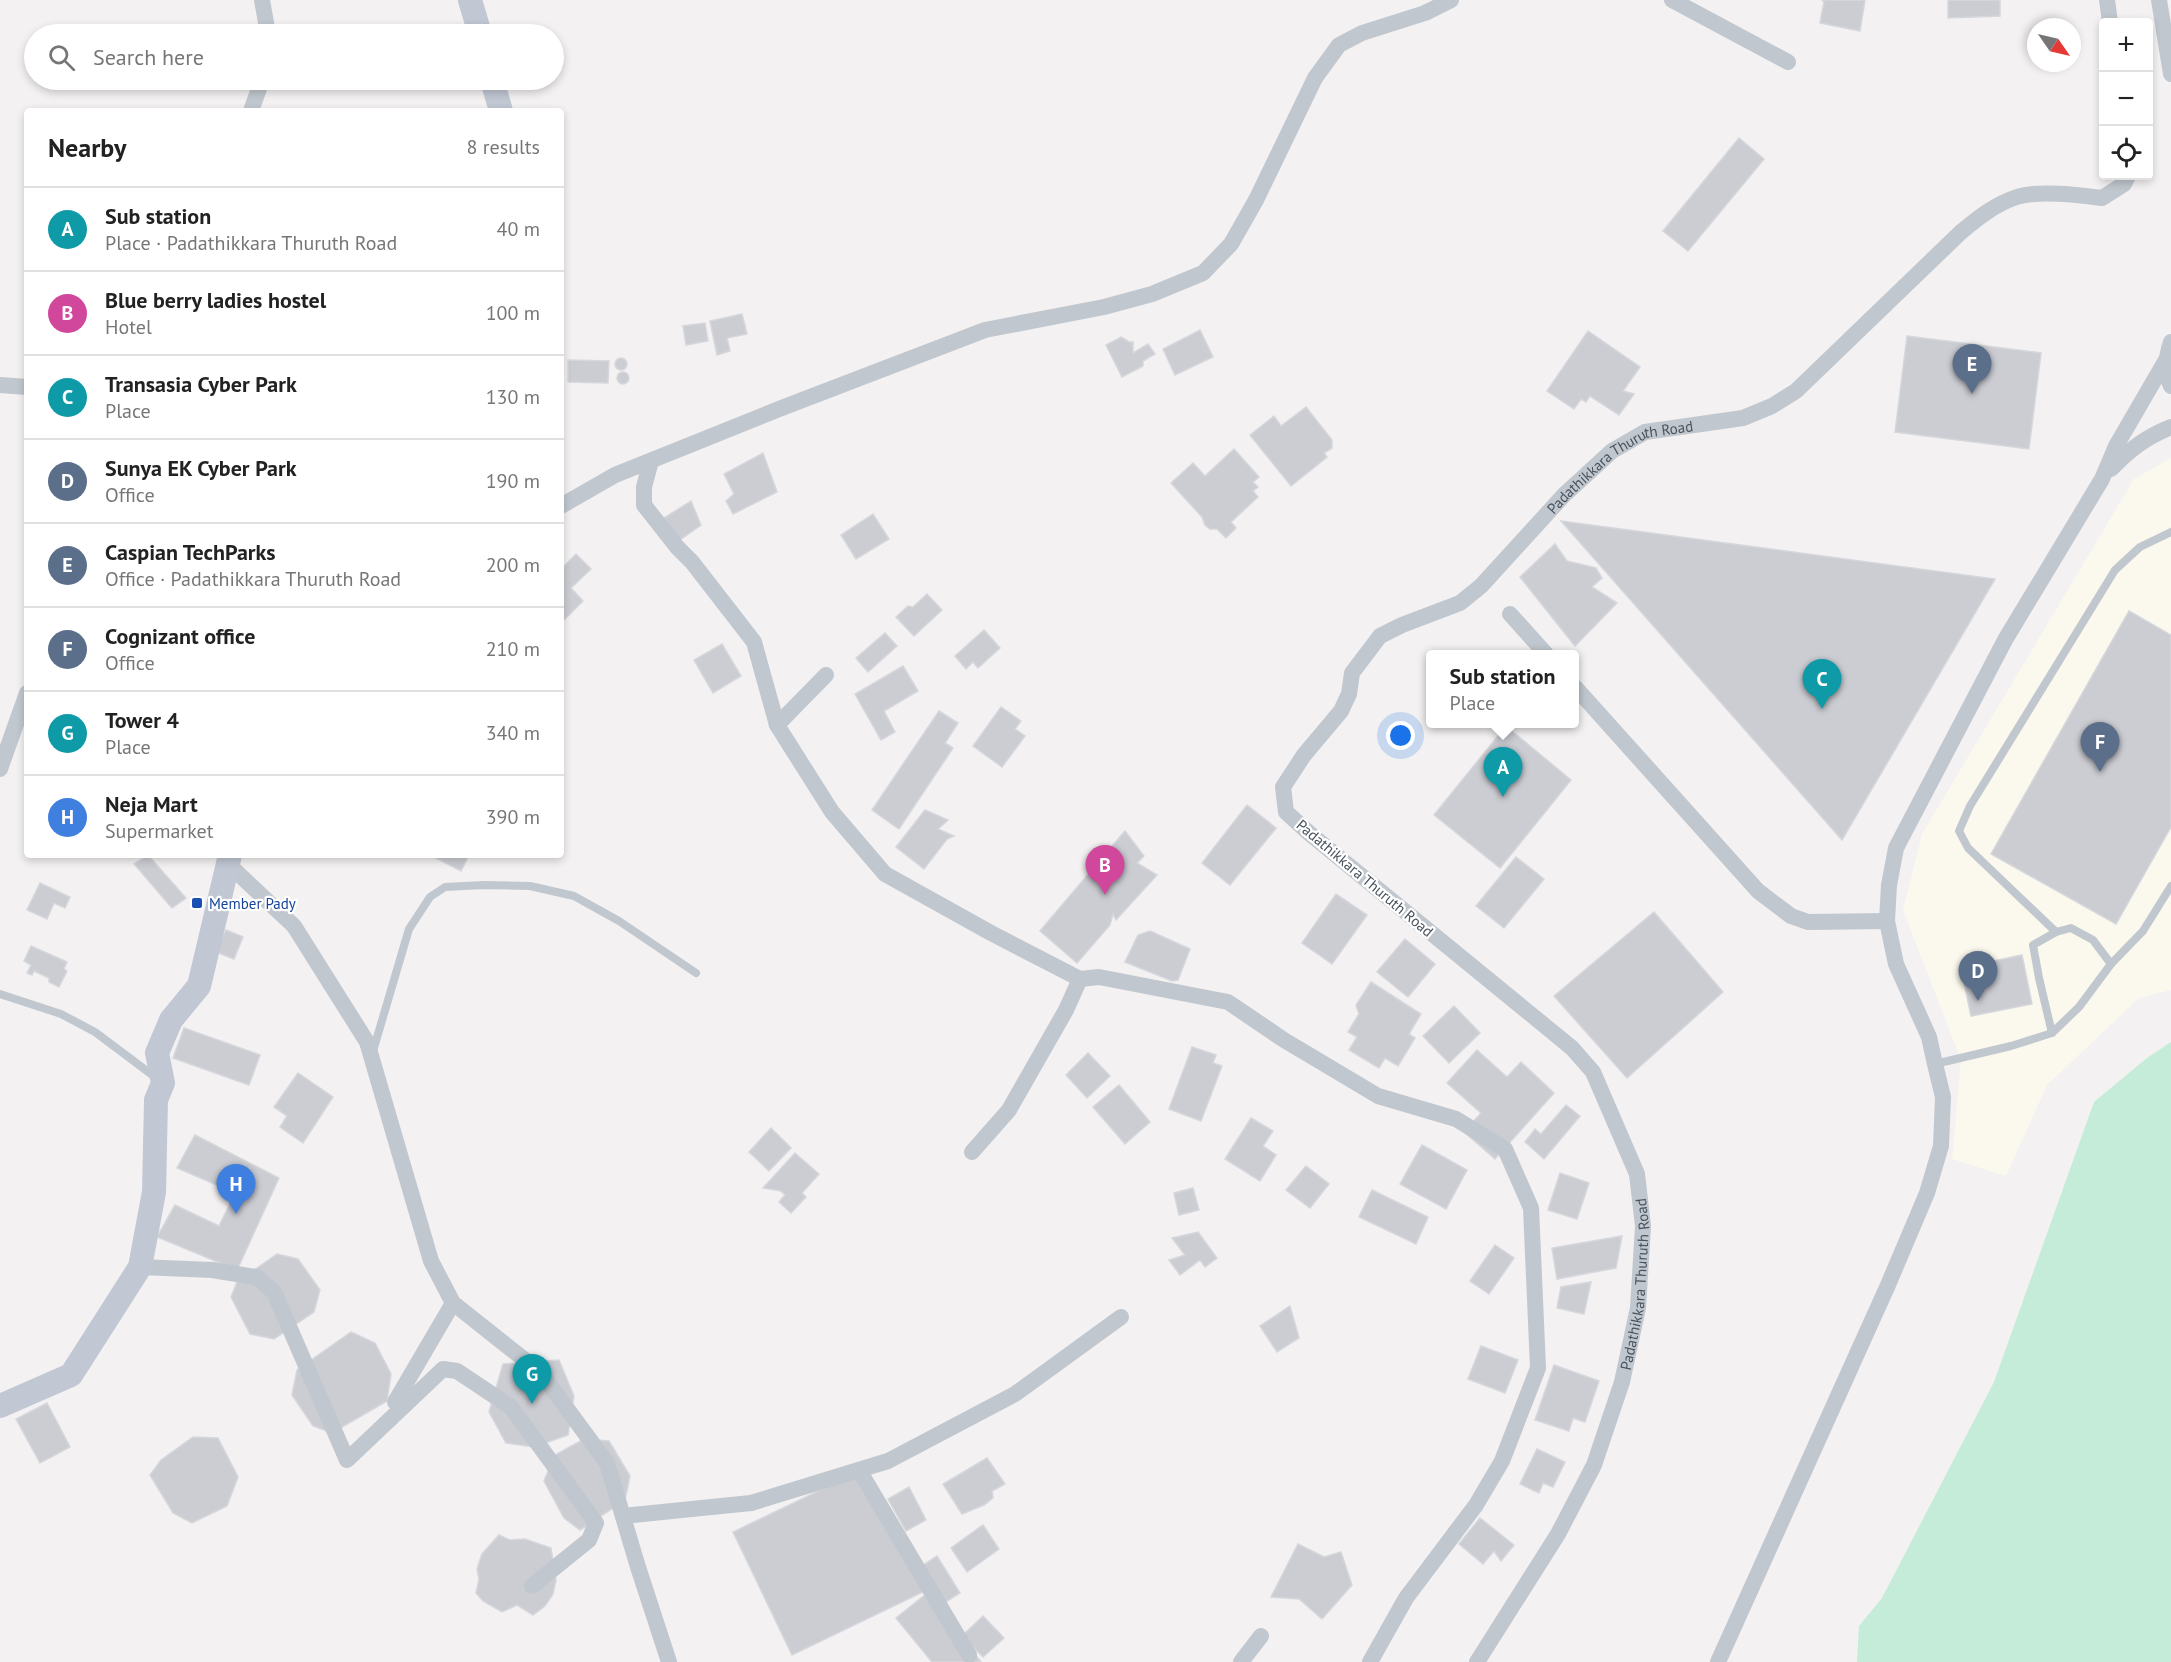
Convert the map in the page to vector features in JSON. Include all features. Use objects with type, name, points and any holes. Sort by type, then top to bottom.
[{"type":"main road","points":[[470,0],[477,24]]},
{"type":"main road","points":[[495,90],[500,108]]},
{"type":"main road","points":[[0,1406],[71,1375],[140,1267],[154,1192],[156,1100],[163,1083],[158,1053],[171,1020],[199,986],[229,860]]},
{"type":"street","points":[[262,0],[266,24]]},
{"type":"street","points":[[564,504],[615,475],[651,460],[985,330],[1133,299],[1152,294],[1203,273],[1231,243],[1256,200],[1315,78],[1339,45],[1362,33],[1425,13],[1451,0]]},
{"type":"street","points":[[1672,0],[1788,62]]},
{"type":"street","points":[[2107,0],[2109,18]]},
{"type":"street","points":[[2159,0],[2171,74]]},
{"type":"street","points":[[252,108],[258,90]]},
{"type":"street","name":"Padathikkara Thuruth Road","points":[[1478,1662],[1558,1534],[1594,1465],[1622,1382],[1638,1308],[1643,1226],[1637,1174],[1593,1072],[1579,1056],[1286,812],[1283,787],[1305,755],[1341,711],[1349,694],[1352,673],[1380,636],[1460,603],[1480,586],[1564,495],[1612,451],[1645,432],[1743,418],[1772,406],[1796,391],[1961,232],[1985,212],[2018,196],[2066,193],[2102,198],[2124,184],[2126,180]]},
{"type":"street","points":[[1718,1662],[1927,1193],[1941,1146],[1943,1097],[1929,1037],[1896,964],[1887,921],[1889,885],[1896,848],[2005,640],[2102,478],[2116,446],[2166,360],[2171,342]]},
{"type":"street","points":[[2166,360],[2171,386]]},
{"type":"street","points":[[0,385],[24,387]]},
{"type":"street","points":[[2102,478],[2134,446],[2151,435],[2171,428]]},
{"type":"street","points":[[651,460],[644,487],[644,505],[754,642],[777,725],[832,812],[885,874],[1080,979],[1099,977],[1228,1002],[1284,1040],[1378,1096],[1456,1119],[1505,1149],[1531,1208],[1538,1368],[1502,1461],[1470,1512],[1406,1598],[1370,1662]]},
{"type":"street","points":[[1509,614],[1542,650]]},
{"type":"street","points":[[777,725],[826,675]]},
{"type":"street","points":[[1579,691],[1758,891],[1791,916],[1808,922],[1887,921]]},
{"type":"street","points":[[0,769],[24,701]]},
{"type":"street","points":[[229,860],[294,926],[367,1042],[431,1261],[453,1302],[540,1372],[607,1463],[669,1662]]},
{"type":"street","points":[[972,1152],[1009,1110],[1066,1010],[1080,979]]},
{"type":"street","points":[[140,1267],[212,1270],[256,1277],[274,1292],[347,1460],[443,1369],[457,1371],[511,1407],[596,1522],[589,1540],[532,1586]]},
{"type":"street","points":[[395,1402],[453,1302]]},
{"type":"street","points":[[623,1516],[751,1503],[888,1461],[1015,1394],[1121,1317]]},
{"type":"street","points":[[859,1470],[969,1654]]},
{"type":"street","points":[[1241,1662],[1261,1636]]},
{"type":"lane","points":[[2056,932],[1968,848],[1959,831],[1970,806],[2115,570],[2140,548],[2171,532]]},
{"type":"lane","points":[[371,1057],[409,929],[430,897],[445,888],[484,885],[530,886],[574,896],[619,921],[696,974]]},
{"type":"lane","points":[[1935,1064],[2011,1046],[2052,1033],[2079,1007],[2111,964],[2144,931],[2171,886]]},
{"type":"lane","points":[[2052,1033],[2033,945],[2056,932],[2071,928],[2093,940],[2111,964]]},
{"type":"lane","points":[[0,994],[61,1014],[95,1032],[163,1083]]},
{"type":"shaded area","points":[[2171,458],[2171,990],[2139,998],[2047,1085],[2006,1176],[1952,1159],[1961,1060],[1903,910],[1922,834],[2134,479]]},
{"type":"green space","points":[[2171,1042],[2171,1662],[1857,1662],[1859,1626],[1882,1598],[1994,1382],[2094,1102],[2147,1058]]},
{"type":"building","points":[[1822,0],[1865,0],[1860,31],[1820,23],[1824,2]]},
{"type":"building","points":[[1948,0],[2000,0],[2000,16],[1948,18]]},
{"type":"building","points":[[1739,138],[1764,159],[1688,251],[1663,231]]},
{"type":"building","points":[[742,314],[747,334],[727,338],[730,351],[717,355],[710,321]]},
{"type":"building","points":[[705,323],[708,341],[686,345],[683,326]]},
{"type":"building","points":[[1200,330],[1213,357],[1175,375],[1163,349]]},
{"type":"building","points":[[1588,331],[1640,367],[1623,391],[1634,394],[1619,415],[1590,396],[1586,402],[1581,399],[1574,409],[1547,391]]},
{"type":"building","points":[[1907,336],[2041,353],[2029,449],[1895,432]]},
{"type":"building","points":[[1121,337],[1133,342],[1133,353],[1148,344],[1155,354],[1143,361],[1143,366],[1122,377],[1106,345]]},
{"type":"building","points":[[623,358],[627,364],[623,370],[619,370],[615,362]]},
{"type":"building","points":[[568,360],[609,361],[608,383],[568,382]]},
{"type":"building","points":[[625,372],[629,378],[625,384],[621,384],[617,376]]},
{"type":"building","points":[[1306,407],[1332,440],[1332,448],[1324,453],[1327,457],[1291,486],[1250,435],[1274,416],[1281,426]]},
{"type":"building","points":[[1234,449],[1259,477],[1253,482],[1258,487],[1253,491],[1258,497],[1231,522],[1236,528],[1226,538],[1217,529],[1210,529],[1205,525],[1202,517],[1171,483],[1193,463],[1205,476]]},
{"type":"building","points":[[763,453],[777,492],[733,514],[726,501],[734,494],[724,474]]},
{"type":"building","points":[[691,501],[701,525],[677,542],[664,518]]},
{"type":"building","points":[[873,514],[889,539],[856,559],[841,535]]},
{"type":"building","points":[[1561,521],[1995,579],[1842,840]]},
{"type":"building","points":[[1555,544],[1567,561],[1596,568],[1602,578],[1592,587],[1617,603],[1575,646],[1520,577]]},
{"type":"building","points":[[576,554],[591,569],[571,588],[583,601],[564,620],[564,566]]},
{"type":"building","points":[[927,594],[942,610],[914,636],[896,617],[908,606],[913,607]]},
{"type":"building","points":[[2129,611],[2171,635],[2171,827],[2116,924],[1991,854]]},
{"type":"building","points":[[984,630],[1000,648],[978,668],[973,662],[966,669],[955,656]]},
{"type":"building","points":[[885,633],[897,646],[868,672],[856,658]]},
{"type":"building","points":[[722,644],[741,676],[713,693],[694,660]]},
{"type":"building","points":[[903,666],[918,691],[884,711],[895,732],[881,740],[855,694]]},
{"type":"building","points":[[1001,707],[1021,721],[1015,729],[1025,736],[1002,767],[973,746]]},
{"type":"building","points":[[939,711],[958,723],[945,743],[953,748],[899,829],[872,810]]},
{"type":"building","points":[[1504,728],[1508,728],[1571,780],[1500,868],[1434,815]]},
{"type":"building","points":[[1247,805],[1276,828],[1230,885],[1202,863]]},
{"type":"building","points":[[925,810],[948,820],[938,829],[954,836],[947,839],[924,869],[896,847]]},
{"type":"building","points":[[1125,831],[1144,856],[1137,863],[1157,875],[1116,920],[1113,914],[1110,925],[1077,963],[1040,931]]},
{"type":"building","points":[[1516,857],[1544,879],[1504,928],[1476,906]]},
{"type":"building","points":[[143,858],[151,858],[186,898],[172,908],[134,864]]},
{"type":"building","points":[[436,858],[468,858],[461,871]]},
{"type":"building","points":[[40,883],[70,897],[65,908],[54,903],[47,919],[27,910]]},
{"type":"building","points":[[1336,894],[1367,915],[1332,964],[1302,943]]},
{"type":"building","points":[[1654,912],[1723,992],[1627,1078],[1554,996]]},
{"type":"building","points":[[226,930],[243,937],[234,959],[216,952]]},
{"type":"building","points":[[1150,931],[1190,949],[1178,980],[1172,981],[1125,962],[1138,935]]},
{"type":"building","points":[[1405,939],[1435,964],[1408,997],[1377,972]]},
{"type":"building","points":[[31,946],[67,962],[64,969],[67,971],[59,987],[49,982],[49,978],[34,971],[32,975],[27,973],[31,965],[24,961]]},
{"type":"building","points":[[2022,955],[2032,1004],[1971,1016],[1961,968]]},
{"type":"building","points":[[1371,982],[1421,1014],[1409,1034],[1415,1038],[1398,1066],[1385,1058],[1379,1068],[1349,1050],[1357,1037],[1348,1032],[1359,1014],[1356,1005]]},
{"type":"building","points":[[1454,1006],[1480,1033],[1449,1063],[1423,1036]]},
{"type":"building","points":[[184,1028],[260,1055],[249,1085],[173,1058]]},
{"type":"building","points":[[1192,1047],[1216,1055],[1213,1063],[1222,1066],[1201,1121],[1169,1109]]},
{"type":"building","points":[[1477,1050],[1507,1077],[1521,1062],[1554,1093],[1495,1159],[1464,1132],[1481,1113],[1447,1083]]},
{"type":"building","points":[[1088,1053],[1110,1076],[1087,1098],[1066,1075]]},
{"type":"building","points":[[298,1073],[333,1097],[303,1143],[280,1127],[287,1116],[274,1107]]},
{"type":"building","points":[[1119,1085],[1150,1122],[1125,1144],[1093,1107]]},
{"type":"building","points":[[1566,1105],[1580,1116],[1544,1159],[1525,1142],[1535,1129],[1541,1134]]},
{"type":"building","points":[[1251,1118],[1273,1131],[1263,1146],[1276,1155],[1260,1181],[1225,1159]]},
{"type":"building","points":[[771,1128],[791,1148],[769,1171],[749,1152]]},
{"type":"building","points":[[195,1135],[279,1178],[238,1268],[232,1268],[157,1237],[175,1205],[219,1226],[235,1193],[177,1168]]},
{"type":"building","points":[[1422,1145],[1467,1170],[1446,1209],[1400,1184]]},
{"type":"building","points":[[795,1153],[819,1174],[802,1193],[806,1197],[791,1213],[779,1202],[785,1195],[781,1191],[763,1188]]},
{"type":"building","points":[[1306,1166],[1329,1184],[1310,1208],[1286,1190]]},
{"type":"building","points":[[1560,1173],[1589,1183],[1577,1219],[1548,1210]]},
{"type":"building","points":[[1193,1188],[1199,1210],[1179,1215],[1174,1193]]},
{"type":"building","points":[[1372,1190],[1428,1217],[1416,1244],[1359,1217]]},
{"type":"building","points":[[1198,1232],[1217,1258],[1205,1267],[1200,1260],[1180,1275],[1169,1260],[1185,1255],[1172,1238]]},
{"type":"building","points":[[1622,1236],[1616,1268],[1557,1279],[1552,1248]]},
{"type":"building","points":[[1495,1245],[1514,1258],[1489,1294],[1470,1281]]},
{"type":"building","points":[[277,1254],[298,1259],[320,1290],[314,1312],[274,1339],[250,1334],[231,1297],[237,1282]]},
{"type":"building","points":[[1591,1282],[1584,1314],[1557,1308],[1561,1287]]},
{"type":"building","points":[[1290,1306],[1299,1338],[1277,1352],[1260,1326]]},
{"type":"building","points":[[351,1332],[375,1343],[391,1374],[387,1401],[332,1433],[313,1426],[292,1395],[297,1370]]},
{"type":"building","points":[[1481,1346],[1518,1360],[1505,1393],[1468,1379]]},
{"type":"building","points":[[559,1360],[574,1396],[568,1435],[534,1447],[506,1443],[489,1412],[503,1364]]},
{"type":"building","points":[[1554,1365],[1599,1381],[1585,1422],[1573,1418],[1569,1431],[1535,1420]]},
{"type":"building","points":[[47,1403],[70,1447],[40,1463],[16,1419]]},
{"type":"building","points":[[193,1437],[218,1438],[238,1477],[227,1506],[192,1523],[173,1513],[150,1475],[161,1460]]},
{"type":"building","points":[[584,1439],[609,1441],[630,1476],[625,1500],[580,1530],[564,1518],[544,1481],[555,1455]]},
{"type":"building","points":[[1537,1449],[1565,1462],[1553,1487],[1543,1483],[1539,1493],[1520,1484]]},
{"type":"building","points":[[987,1458],[1005,1484],[992,1491],[993,1498],[984,1505],[962,1514],[943,1484]]},
{"type":"building","points":[[866,1468],[925,1591],[792,1655],[733,1532]]},
{"type":"building","points":[[909,1487],[926,1520],[906,1531],[888,1499]]},
{"type":"building","points":[[1480,1518],[1514,1545],[1501,1561],[1494,1551],[1483,1564],[1459,1544]]},
{"type":"building","points":[[983,1525],[999,1549],[967,1572],[951,1548]]},
{"type":"building","points":[[499,1535],[510,1540],[525,1539],[551,1548],[556,1580],[553,1594],[545,1606],[533,1615],[517,1605],[502,1612],[483,1601],[476,1593],[479,1579],[477,1569],[482,1554]]},
{"type":"building","points":[[1298,1544],[1324,1557],[1341,1552],[1352,1585],[1322,1619],[1299,1599],[1271,1597]]},
{"type":"building","points":[[937,1556],[960,1593],[944,1603],[922,1566]]},
{"type":"building","points":[[926,1594],[981,1662],[932,1662],[896,1618]]},
{"type":"building","points":[[983,1616],[1004,1638],[983,1657],[962,1636]]},
{"type":"place","name":"Caspian TechParks","points":[[1972,394]]},
{"type":"place","name":"Transasia Cyber Park","points":[[1822,709]]},
{"type":"place","name":"Cognizant office","points":[[2100,772]]},
{"type":"place","name":"Sub station","points":[[1503,797]]},
{"type":"place","name":"Blue berry ladies hostel","points":[[1105,895]]},
{"type":"place","name":"Member Pady","points":[[197,903]]},
{"type":"place","name":"Sunya EK Cyber Park","points":[[1978,1001]]},
{"type":"place","name":"Neja Mart","points":[[236,1214]]},
{"type":"place","name":"Tower 4","points":[[532,1404]]}]
